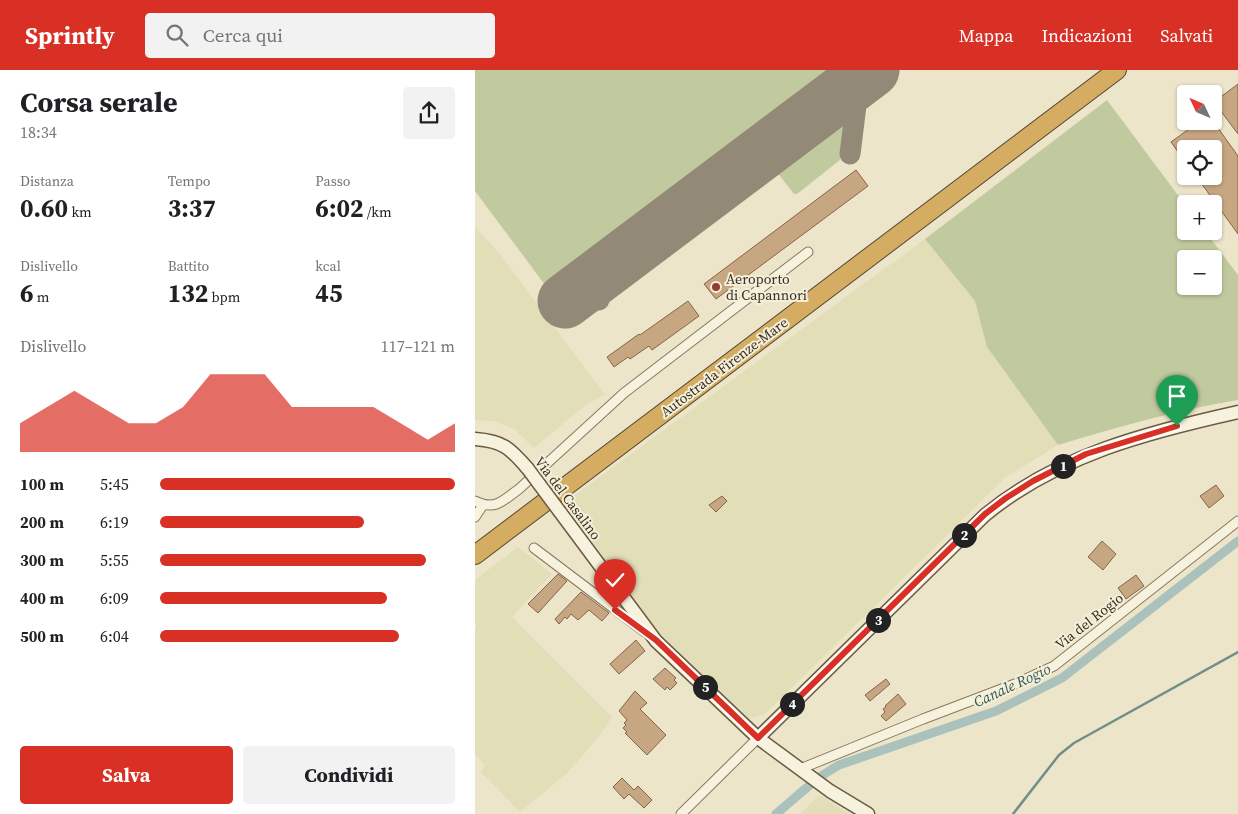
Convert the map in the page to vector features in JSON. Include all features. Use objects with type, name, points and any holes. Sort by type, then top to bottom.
[{"type":"highway","name":"Autostrada Firenze-Mare","points":[[475,541],[1098,70]]},
{"type":"highway","name":"Autostrada Firenze-Mare","points":[[475,555],[1117,70]]},
{"type":"street","points":[[475,517],[479,503],[496,505],[519,489],[624,393],[807,252]]},
{"type":"street","points":[[681,814],[985,514],[1006,498],[1033,481],[1086,454],[1177,426],[1238,412]]},
{"type":"street","name":"Via del Casalino","points":[[475,438],[503,444],[512,451],[656,640],[758,738],[821,784],[868,814]]},
{"type":"street","name":"Via del Rogio","points":[[805,772],[923,718],[1015,684],[1055,666],[1238,521]]},
{"type":"street","points":[[534,548],[656,640]]},
{"type":"shaded area","points":[[475,227],[500,254],[605,395],[588,403],[534,448],[514,429],[494,421],[475,420]]},
{"type":"shaded area","points":[[925,239],[975,301],[987,347],[1058,445],[1006,477],[764,715],[749,718],[661,635],[563,504]]},
{"type":"shaded area","points":[[518,547],[552,574],[512,617],[612,717],[597,739],[567,773],[520,812],[481,772],[485,765],[475,754],[475,628],[477,626],[475,624],[475,580]]},
{"type":"shaded area","points":[[819,795],[850,814],[800,814]]},
{"type":"green space","points":[[475,70],[847,70],[551,293],[475,191]]},
{"type":"green space","points":[[1107,100],[1178,195],[1177,240],[1212,240],[1219,250],[1177,250],[1177,295],[1222,295],[1222,254],[1238,275],[1238,400],[1125,425],[1058,445],[987,347],[975,301],[925,239]]},
{"type":"green space","points":[[845,106],[849,111],[840,160],[797,194],[794,194],[769,162]]},
{"type":"building","points":[[1238,84],[1238,134],[1223,114],[1223,95]]},
{"type":"building","points":[[1188,130],[1219,130],[1238,156],[1238,234],[1222,212],[1222,195],[1210,195],[1203,185],[1222,185],[1222,140],[1177,140],[1177,150],[1171,142]]},
{"type":"building","points":[[856,170],[868,186],[716,299],[704,284]]},
{"type":"building","points":[[688,301],[699,316],[652,350],[649,346],[614,367],[607,357]]},
{"type":"building","points":[[1216,485],[1224,496],[1209,508],[1200,496]]},
{"type":"building","points":[[722,496],[727,501],[716,512],[709,505]]},
{"type":"building","points":[[1102,541],[1116,554],[1103,570],[1088,557]]},
{"type":"building","points":[[558,574],[567,581],[538,613],[528,604]]},
{"type":"building","points":[[1136,575],[1144,586],[1126,599],[1118,588]]},
{"type":"building","points":[[581,592],[609,613],[602,621],[589,610],[578,620],[571,614],[567,619],[565,617],[559,624],[555,619]]},
{"type":"building","points":[[636,640],[645,651],[619,674],[610,664]]},
{"type":"building","points":[[665,668],[676,678],[674,680],[677,683],[670,690],[667,687],[665,690],[653,679]]},
{"type":"building","points":[[886,679],[890,684],[870,701],[865,695]]},
{"type":"building","points":[[635,691],[647,703],[640,709],[666,735],[647,755],[625,733],[627,732],[623,728],[627,720],[619,711]]},
{"type":"building","points":[[898,694],[906,704],[886,721],[881,716],[885,712],[883,709]]},
{"type":"building","points":[[622,778],[634,790],[638,786],[652,800],[644,808],[629,794],[624,799],[613,787]]},
{"type":"waterway","name":"Canale Rogio","points":[[776,814],[818,778],[839,765],[996,711],[1062,678],[1238,541]]},
{"type":"waterway","points":[[1013,814],[1059,755],[1074,743],[1238,652]]},
{"type":"taxiway","points":[[850,154],[858,89],[866,74]]},
{"type":"taxiway","points":[[832,100],[845,100],[855,110]]},
{"type":"taxiway","points":[[588,283],[599,300]]},
{"type":"runway","points":[[565,301],[872,70]]},
{"type":"place","name":"Aeroporto di Capannori","points":[[716,287]]},
{"type":"route","points":[[615,610],[656,640],[758,738],[985,514],[1006,498],[1033,481],[1086,454],[1177,426]]}]
